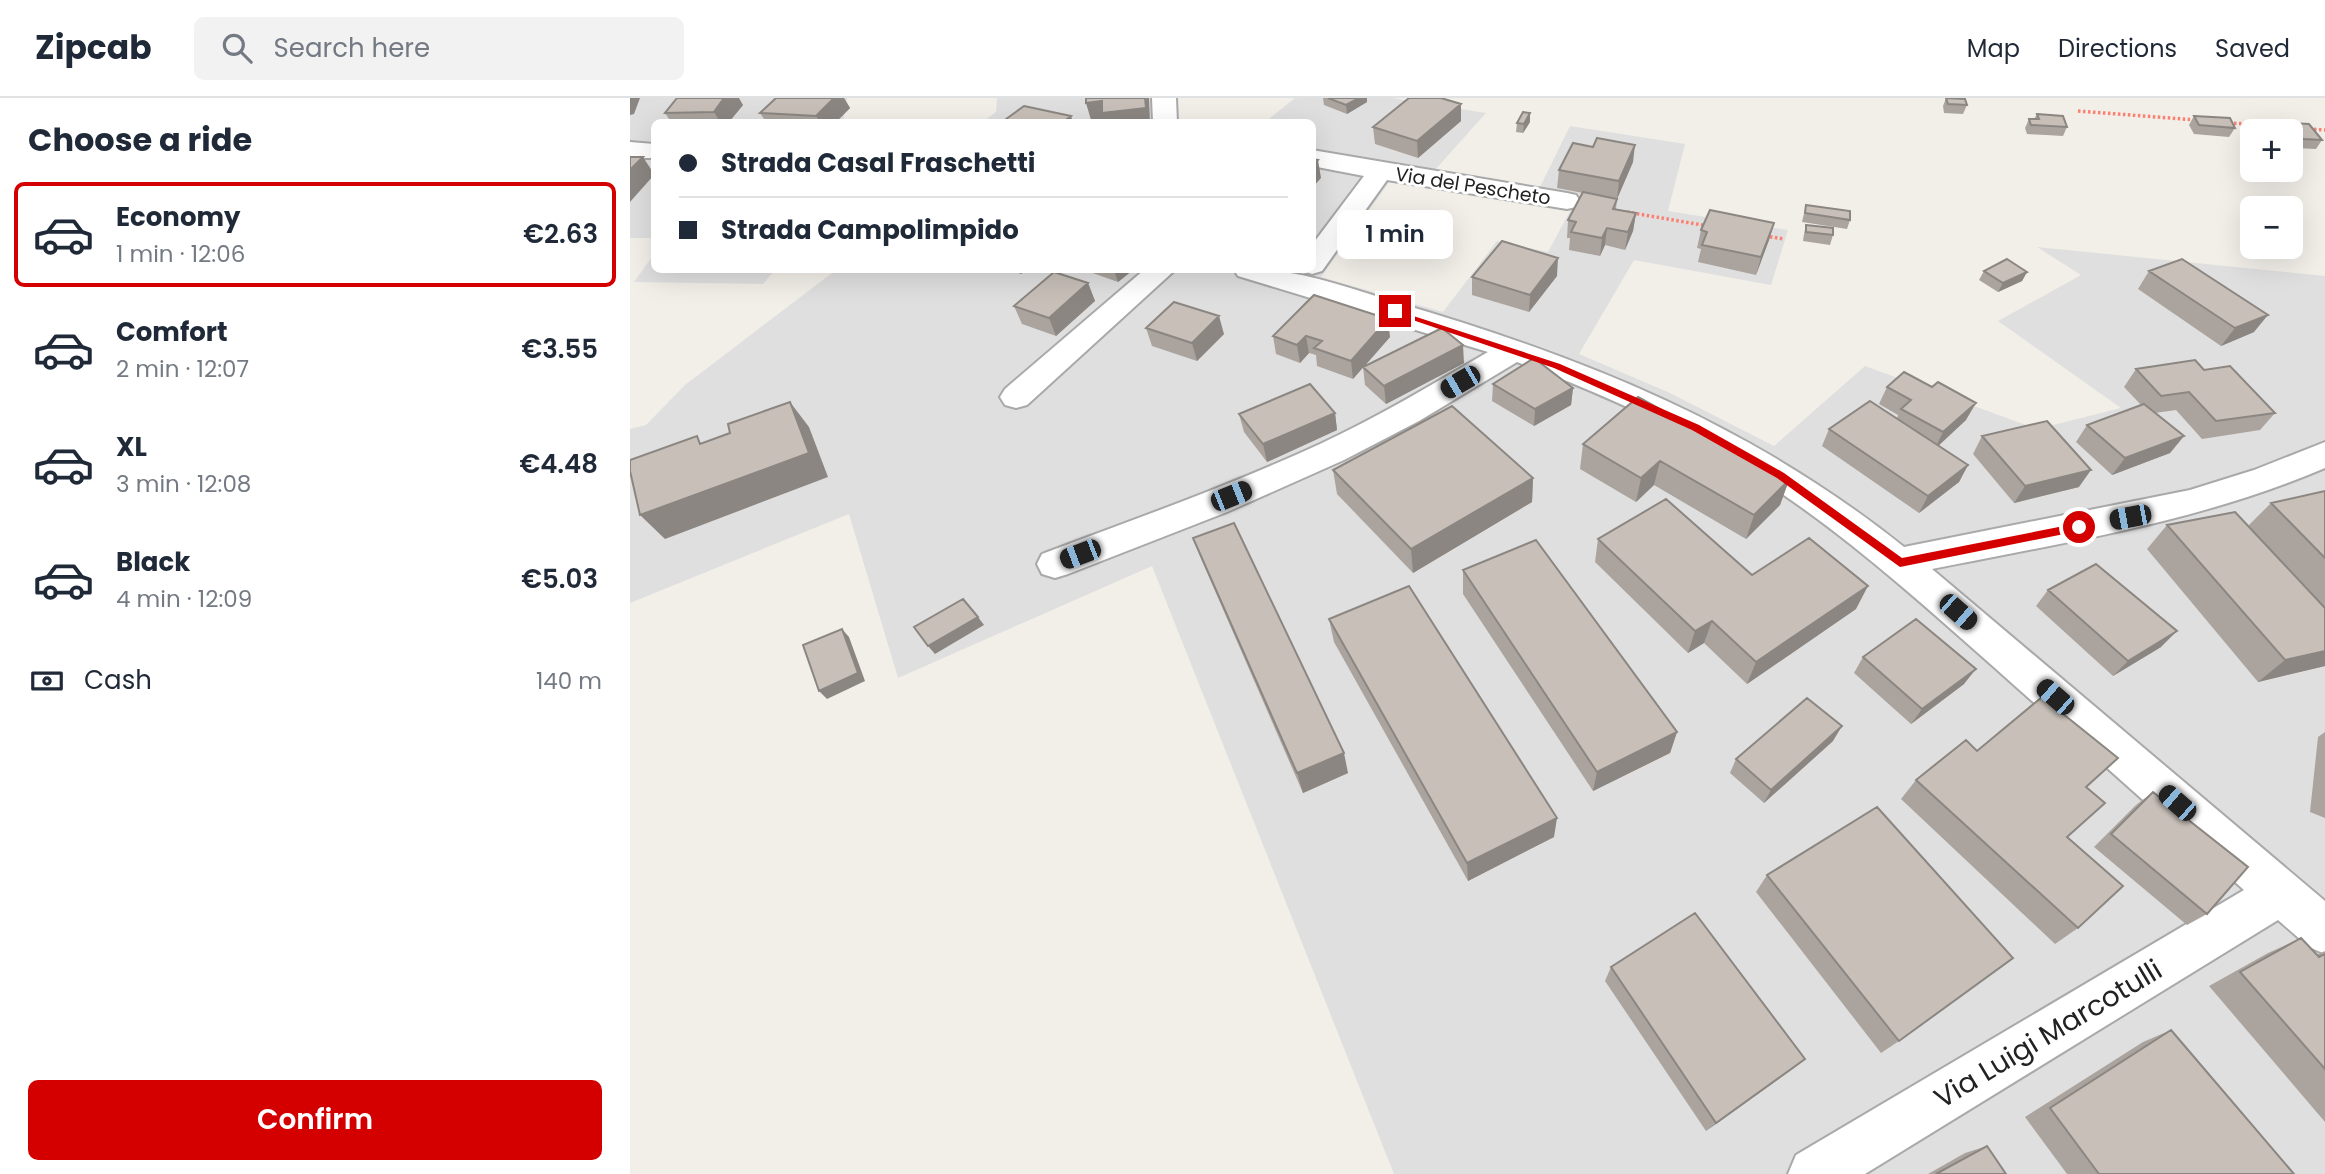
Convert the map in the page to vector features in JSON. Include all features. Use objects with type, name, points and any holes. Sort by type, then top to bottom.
[{"type":"street","points":[[1164,98],[1165,119]]},
{"type":"street","points":[[630,150],[651,150]]},
{"type":"street","name":"Via del Pescheto","points":[[1316,160],[1567,201]]},
{"type":"street","name":"Via del Pescheto","points":[[1316,260],[1380,171]]},
{"type":"street","points":[[1016,397],[1158,273]]},
{"type":"street","points":[[1307,273],[1418,318],[1514,350],[1615,390],[1724,442],[1818,500],[1900,562],[2325,931]]},
{"type":"street","points":[[1055,564],[1231,496],[1320,457],[1380,428],[1514,350]]},
{"type":"street","points":[[1900,562],[2191,503],[2255,483],[2325,454]]},
{"type":"street","name":"Via Luigi Marcotulli","points":[[1815,1174],[2281,893]]},
{"type":"path","points":[[2078,111],[2202,121]]},
{"type":"path","points":[[2229,123],[2325,130]]},
{"type":"path","points":[[1567,201],[1716,227]]},
{"type":"path","points":[[1757,234],[1784,239]]},
{"type":"shaded area","points":[[630,98],[847,98],[844,119],[651,119],[651,238],[630,238]]},
{"type":"shaded area","points":[[997,98],[1178,98],[1177,119],[987,119],[996,112]]},
{"type":"shaded area","points":[[1295,98],[1392,98],[1486,113],[1434,171],[1540,187],[1570,126],[1685,144],[1668,211],[1788,230],[1771,285],[1634,260],[1579,354],[1670,393],[1774,446],[1865,366],[2037,429],[2121,408],[1998,321],[2081,275],[2037,247],[2325,276],[2325,1174],[1394,1174],[1152,566],[898,678],[849,514],[630,603],[630,429],[646,425],[685,385],[832,273],[1316,273],[1316,119],[1269,119]],"holes":[[[1390,181],[1570,210],[1548,252],[1497,241],[1443,312],[1321,277]]]},
{"type":"shaded area","points":[[651,258],[651,273],[772,273],[763,284],[634,282]]},
{"type":"building","points":[[677,98],[724,98],[714,112],[665,113]]},
{"type":"building","points":[[776,98],[834,98],[816,116],[760,113]]},
{"type":"building","points":[[1086,98],[1145,98],[1146,108],[1102,113],[1102,101],[1086,103]]},
{"type":"building","points":[[1328,98],[1359,98],[1346,105]]},
{"type":"building","points":[[1409,98],[1441,98],[1461,104],[1417,141],[1373,127]]},
{"type":"building","points":[[1946,98],[1965,99],[1967,105],[1948,104]]},
{"type":"building","points":[[1024,106],[1071,116],[1067,119],[1006,119]]},
{"type":"building","points":[[1523,112],[1530,113],[1524,124],[1517,123]]},
{"type":"building","points":[[2037,114],[2063,116],[2067,127],[2031,125],[2029,119],[2039,119]]},
{"type":"building","points":[[2194,116],[2230,118],[2235,128],[2199,125]]},
{"type":"building","points":[[2303,124],[2309,124],[2322,140],[2303,139]]},
{"type":"building","points":[[1597,138],[1635,145],[1619,181],[1559,170],[1573,143],[1593,147]]},
{"type":"building","points":[[630,157],[643,157],[630,170]]},
{"type":"building","points":[[1583,192],[1617,199],[1613,209],[1636,213],[1628,232],[1607,228],[1602,238],[1571,232],[1576,222],[1568,220]]},
{"type":"building","points":[[1806,205],[1850,211],[1850,220],[1805,213]]},
{"type":"building","points":[[1710,210],[1774,223],[1761,257],[1702,245],[1707,232],[1701,230]]},
{"type":"building","points":[[1806,225],[1833,228],[1833,235],[1806,232]]},
{"type":"building","points":[[1502,241],[1558,258],[1530,295],[1472,277]]},
{"type":"building","points":[[2007,259],[2027,272],[2003,283],[1984,271]]},
{"type":"building","points":[[2182,259],[2268,315],[2235,328],[2149,271]]},
{"type":"building","points":[[1053,273],[1088,283],[1049,318],[1014,306]]},
{"type":"building","points":[[1314,295],[1388,319],[1351,361],[1314,348],[1322,341],[1306,336],[1297,345],[1273,336]]},
{"type":"building","points":[[1174,302],[1219,316],[1192,343],[1146,328]]},
{"type":"building","points":[[1442,328],[1463,345],[1384,386],[1363,367]]},
{"type":"building","points":[[1534,358],[1573,388],[1535,409],[1493,384]]},
{"type":"building","points":[[2195,360],[2204,370],[2230,366],[2275,413],[2216,421],[2189,392],[2161,396],[2136,369]]},
{"type":"building","points":[[1904,372],[1932,387],[1938,382],[1976,403],[1943,432],[1901,409],[1911,400],[1887,387]]},
{"type":"building","points":[[1310,384],[1335,413],[1263,444],[1239,414]]},
{"type":"building","points":[[1638,397],[1789,480],[1754,515],[1660,461],[1641,478],[1583,444]]},
{"type":"building","points":[[1870,401],[1968,465],[1928,496],[1829,429]]},
{"type":"building","points":[[790,402],[809,453],[640,515],[630,460],[697,436],[700,444],[730,433],[728,424]]},
{"type":"building","points":[[2144,404],[2184,436],[2125,458],[2087,425]]},
{"type":"building","points":[[1452,406],[1533,478],[1411,549],[1333,470]]},
{"type":"building","points":[[2047,421],[2091,470],[2025,486],[1982,436]]},
{"type":"building","points":[[2325,491],[2325,558],[2271,503]]},
{"type":"building","points":[[1666,499],[1752,575],[1809,538],[1868,586],[1756,662],[1712,621],[1695,631],[1598,539]]},
{"type":"building","points":[[2235,512],[2325,608],[2325,651],[2285,660],[2167,525]]},
{"type":"building","points":[[1234,523],[1344,753],[1297,773],[1193,538]]},
{"type":"building","points":[[1536,540],[1677,732],[1597,772],[1463,570]]},
{"type":"building","points":[[2096,564],[2177,631],[2128,661],[2048,590]]},
{"type":"building","points":[[1409,586],[1557,818],[1467,863],[1329,619]]},
{"type":"building","points":[[963,599],[978,617],[928,646],[914,627]]},
{"type":"building","points":[[1916,619],[1976,669],[1922,709],[1863,657]]},
{"type":"building","points":[[842,629],[858,673],[819,691],[803,645]]},
{"type":"building","points":[[2042,697],[2118,758],[2086,787],[2105,803],[2067,837],[2123,886],[2078,928],[1916,780],[1966,740],[1977,751]]},
{"type":"building","points":[[1807,698],[1842,726],[1771,790],[1736,759]]},
{"type":"building","points":[[2153,792],[2248,867],[2207,914],[2111,834]]},
{"type":"building","points":[[1877,807],[2013,958],[1899,1041],[1767,875]]},
{"type":"building","points":[[1695,913],[1805,1059],[1716,1123],[1611,967]]},
{"type":"building","points":[[2301,938],[2319,957],[2325,954],[2325,1069],[2240,972]]},
{"type":"building","points":[[2171,1030],[2294,1174],[2099,1174],[2050,1108]]},
{"type":"building","points":[[1987,1146],[2006,1174],[1936,1174]]},
{"type":"route","points":[[1395,311],[1557,366],[1615,390],[1724,442],[1818,500],[1900,562],[2079,527]]}]
